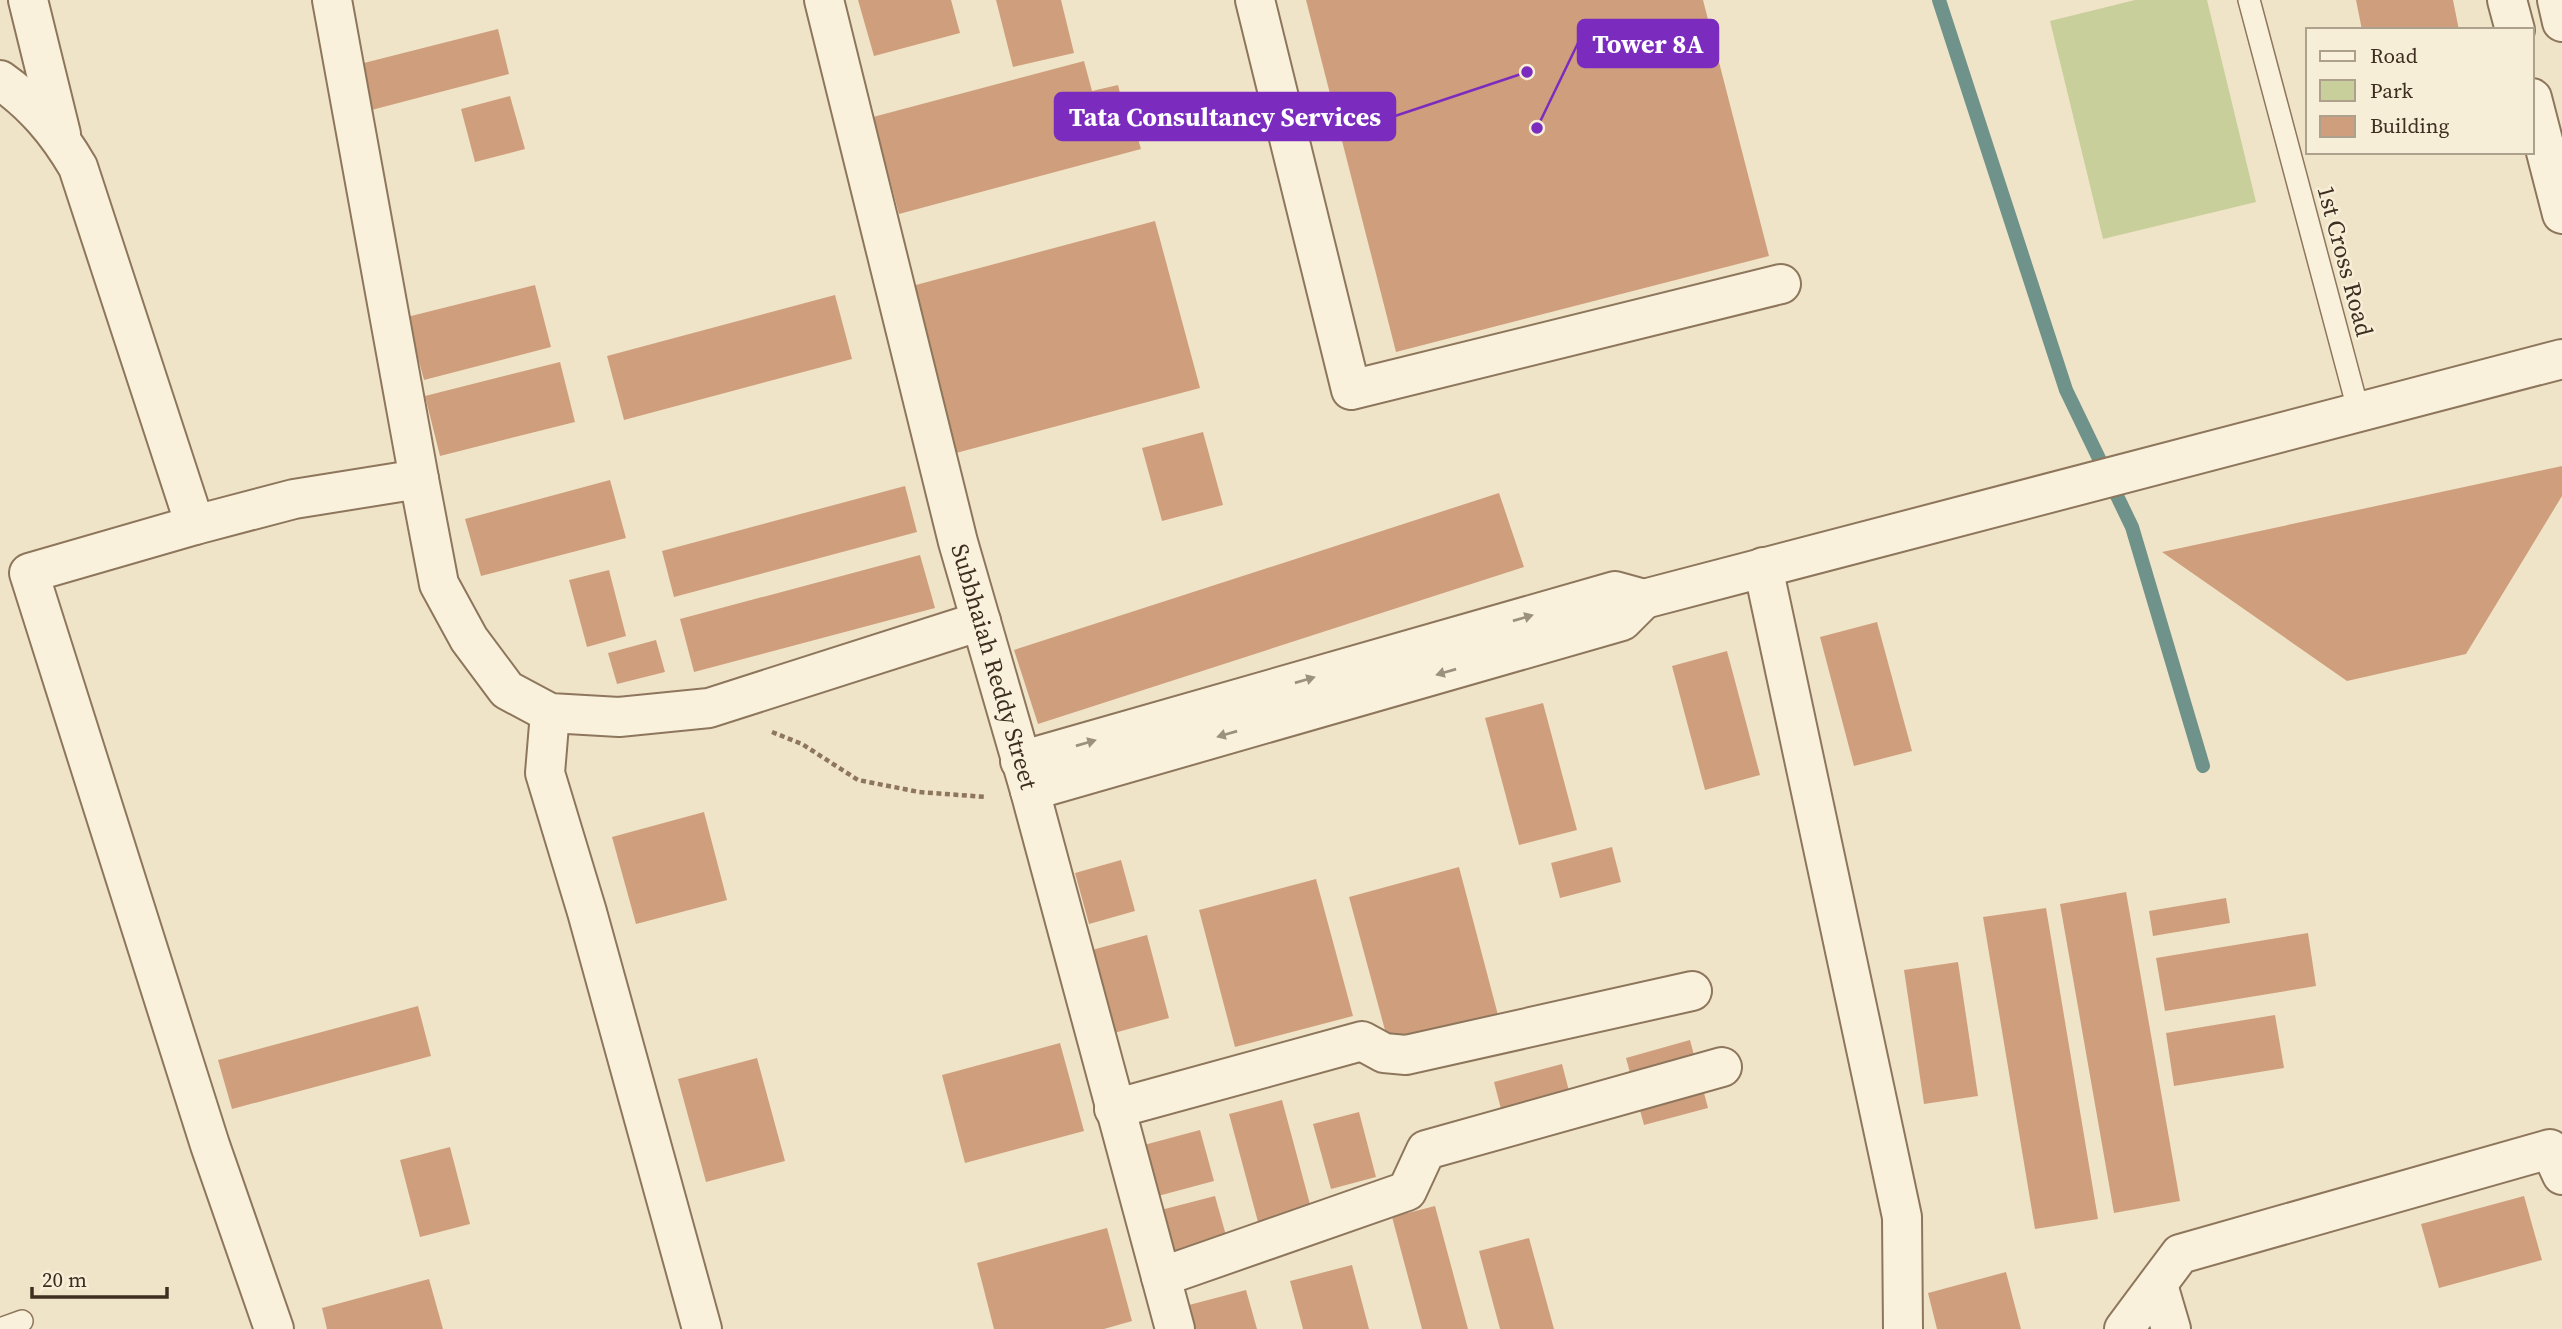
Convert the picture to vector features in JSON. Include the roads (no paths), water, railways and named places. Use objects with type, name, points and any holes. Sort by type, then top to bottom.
[{"type":"street","points":[[28,0],[62,139]]},
{"type":"street","points":[[332,0],[439,584],[469,639],[507,690],[551,713],[619,717],[709,708],[981,621]]},
{"type":"street","name":"Subbhaiah Reddy Street","points":[[824,0],[958,542],[1025,776],[1175,1329]]},
{"type":"street","points":[[1255,0],[1351,390],[1781,284]]},
{"type":"street","points":[[2507,0],[2514,28]]},
{"type":"street","points":[[2557,0],[2562,22]]},
{"type":"street","points":[[0,80],[43,115],[62,139],[78,167],[195,525]]},
{"type":"street","points":[[2534,106],[2562,214]]},
{"type":"street","points":[[1025,776],[1622,621],[1644,599],[2562,359]]},
{"type":"street","points":[[274,1329],[210,1145],[29,573],[294,499],[419,478]]},
{"type":"street","points":[[1763,567],[1902,1217],[1903,1329]]},
{"type":"street","points":[[551,713],[545,773],[587,912],[702,1329]]},
{"type":"street","points":[[1114,1109],[1362,1041],[1384,1053],[1406,1055],[1692,991]]},
{"type":"street","points":[[1161,1277],[1407,1191],[1426,1150],[1722,1067]]},
{"type":"street","points":[[2124,1329],[2180,1254],[2550,1149],[2562,1175]]},
{"type":"street","points":[[2158,1285],[2171,1329]]},
{"type":"lane","name":"1st Cross Road","points":[[2249,0],[2359,413]]},
{"type":"lane","points":[[1,1329],[22,1321]]},
{"type":"waterway","points":[[1939,0],[2066,390],[2132,527],[2203,766]]},
{"type":"place","name":"Tata Consultancy Services","points":[[1527,72]]},
{"type":"place","name":"Tower 8A","points":[[1537,128]]}]
